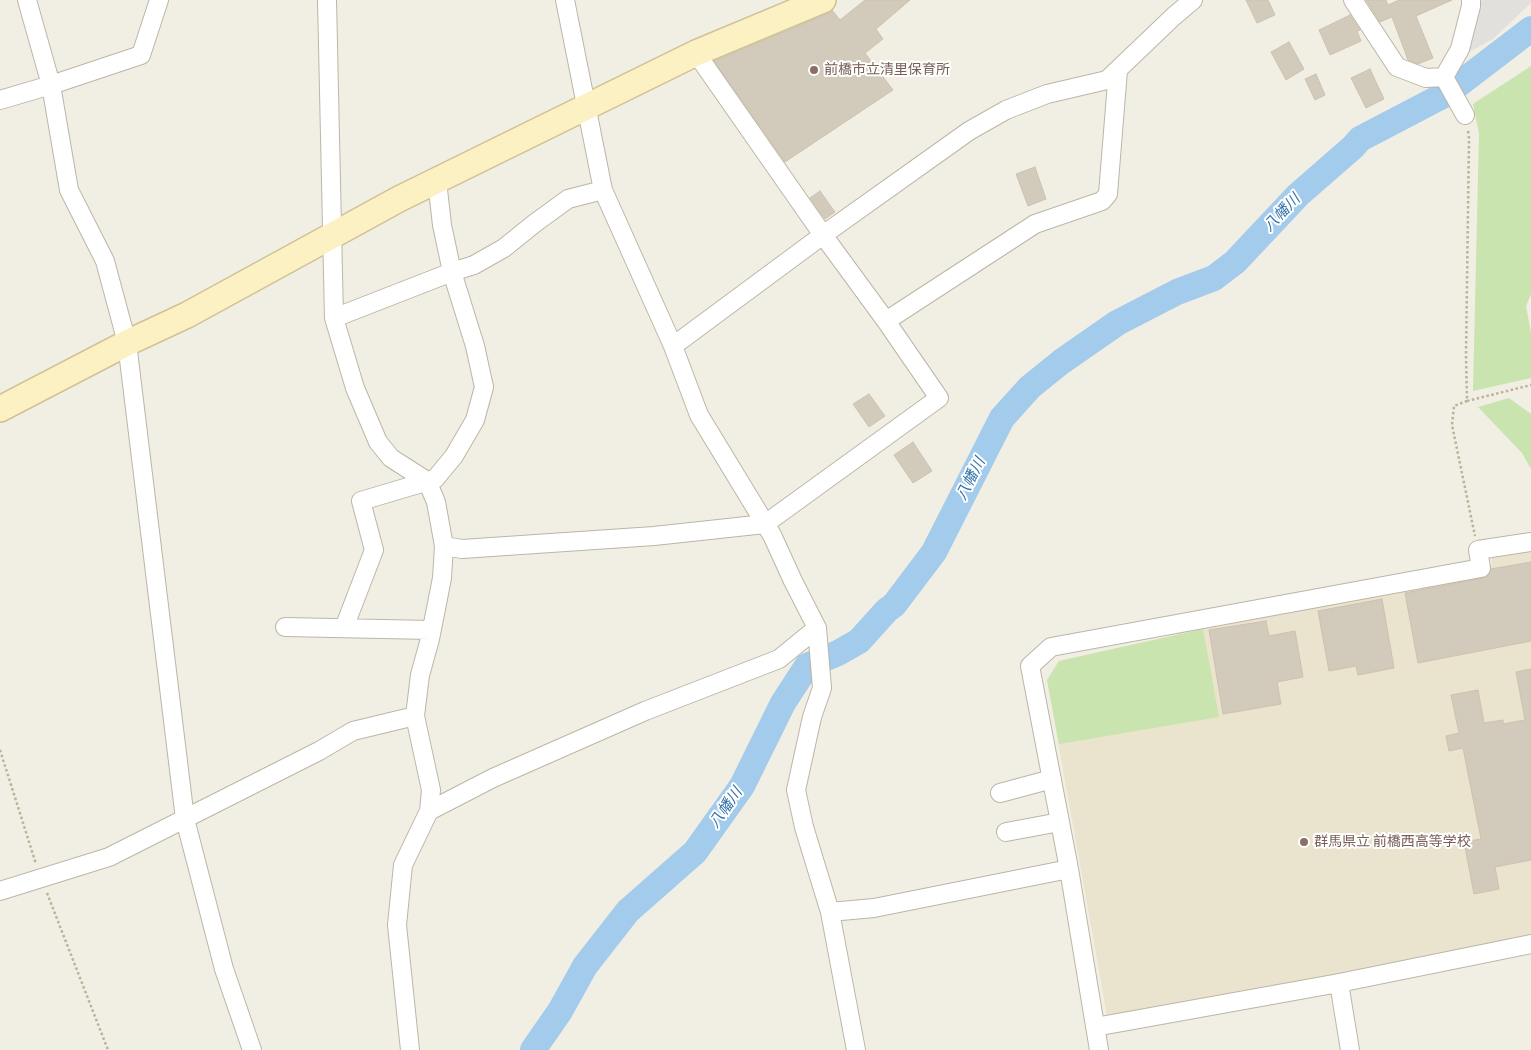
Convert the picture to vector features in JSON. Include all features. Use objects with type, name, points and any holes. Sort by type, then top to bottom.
[{"type":"street","points":[[27,0],[51,85],[69,190],[105,261],[127,343],[185,819],[224,969],[252,1050]]},
{"type":"street","points":[[0,100],[141,55],[159,0]]},
{"type":"street","points":[[328,0],[334,318],[355,388],[378,442],[391,458],[427,481],[436,502],[444,546],[442,578],[430,639],[420,675],[415,716],[431,790],[429,811],[403,866],[397,925],[410,1050]]},
{"type":"street","points":[[566,0],[603,190],[673,346],[699,415],[764,524],[772,534],[817,628],[822,688],[812,718],[796,790],[804,827],[830,912],[856,1050]]},
{"type":"street","points":[[673,346],[823,235],[969,132],[1006,110],[1047,94],[1108,80],[1193,0]]},
{"type":"street","points":[[1353,0],[1397,67],[1426,78],[1446,79]]},
{"type":"street","points":[[1446,79],[1460,49],[1471,0]]},
{"type":"street","points":[[0,409],[127,343],[186,315],[437,180],[696,53],[820,1]]},
{"type":"street","points":[[444,546],[462,549],[645,536],[764,524],[940,398],[696,53]]},
{"type":"street","points":[[886,321],[1035,224],[1102,201],[1108,194],[1118,70]]},
{"type":"street","points":[[1446,79],[1465,115]]},
{"type":"street","points":[[344,628],[374,550],[362,501],[435,480],[458,449],[475,420],[484,387],[452,272],[442,225],[437,180]]},
{"type":"street","points":[[334,318],[474,265],[504,248],[534,223],[568,199],[603,190]]},
{"type":"street","points":[[1099,1050],[1069,869],[1030,666],[1051,646],[1481,568],[1478,550],[1531,542]]},
{"type":"street","points":[[285,627],[431,630]]},
{"type":"street","points":[[429,811],[494,778],[636,715],[779,659],[817,628]]},
{"type":"street","points":[[0,891],[108,857],[320,751],[353,732],[415,716]]},
{"type":"street","points":[[1000,792],[1052,779]]},
{"type":"street","points":[[1006,832],[1060,822]]},
{"type":"street","points":[[830,912],[874,908],[1069,869]]},
{"type":"street","points":[[1095,1027],[1339,983],[1531,944]]},
{"type":"street","points":[[1339,983],[1350,1050]]},
{"type":"path","points":[[1465,115],[1469,138],[1467,401]]},
{"type":"path","points":[[1478,550],[1452,425],[1454,406],[1531,385]]},
{"type":"path","points":[[0,750],[41,879],[108,1050]]},
{"type":"shaded area","points":[[1483,0],[1531,0],[1531,3],[1493,39],[1467,53],[1478,4]]},
{"type":"shaded area","name":"群馬県立 前橋西高等学校","points":[[1531,549],[1531,940],[1108,1021],[1047,680],[1059,661],[1492,565],[1491,555]]},
{"type":"green space","points":[[1531,66],[1531,294],[1526,306],[1531,333],[1531,378],[1473,391],[1479,133],[1473,104]]},
{"type":"green space","points":[[1509,398],[1531,414],[1531,469],[1522,453],[1478,407]]},
{"type":"green space","points":[[1203,629],[1219,717],[1059,744],[1047,680],[1059,661]]},
{"type":"building","points":[[865,0],[910,0],[876,29],[883,39],[865,53],[893,90],[785,162],[714,61],[829,13],[832,10],[840,20]]},
{"type":"building","points":[[1246,0],[1268,0],[1275,15],[1257,23]]},
{"type":"building","points":[[1366,0],[1386,0],[1388,5],[1399,0],[1452,0],[1416,16],[1433,58],[1418,64],[1408,60],[1392,17],[1380,22]]},
{"type":"building","points":[[1350,15],[1360,30],[1357,31],[1361,41],[1330,55],[1319,30]]},
{"type":"building","points":[[1289,42],[1304,69],[1286,80],[1271,52]]},
{"type":"building","points":[[1370,69],[1384,99],[1366,108],[1351,78]]},
{"type":"building","points":[[1316,74],[1325,95],[1315,100],[1305,79]]},
{"type":"building","points":[[1035,167],[1046,199],[1028,206],[1016,174]]},
{"type":"building","points":[[820,191],[835,212],[825,219],[810,198]]},
{"type":"building","points":[[869,394],[885,416],[869,427],[853,404]]},
{"type":"building","points":[[913,442],[932,471],[913,483],[894,455]]},
{"type":"building","points":[[1531,562],[1531,641],[1418,663],[1405,593],[1483,578],[1488,576],[1491,569]]},
{"type":"building","points":[[1382,599],[1394,668],[1358,675],[1356,666],[1329,671],[1318,611]]},
{"type":"building","points":[[1266,621],[1269,636],[1295,631],[1303,677],[1277,682],[1281,704],[1223,714],[1209,630]]},
{"type":"building","points":[[1531,669],[1531,860],[1495,867],[1499,889],[1474,894],[1464,842],[1481,839],[1463,748],[1449,751],[1446,736],[1459,733],[1451,695],[1478,690],[1484,723],[1503,720],[1503,724],[1525,720],[1516,672]]},
{"type":"waterway","name":"八幡川","points":[[533,1050],[560,1011],[585,966],[628,911],[695,852],[742,786],[783,703],[807,666],[838,653],[859,641],[887,610],[894,605],[934,552],[1002,418],[1030,387],[1061,362],[1117,323],[1177,292],[1214,278],[1235,262],[1298,195],[1360,139],[1446,94],[1531,29]]},
{"type":"place","name":"前橋市立清里保育所","points":[[814,70]]},
{"type":"place","name":"群馬県立 前橋西高等学校","points":[[1304,842]]}]
